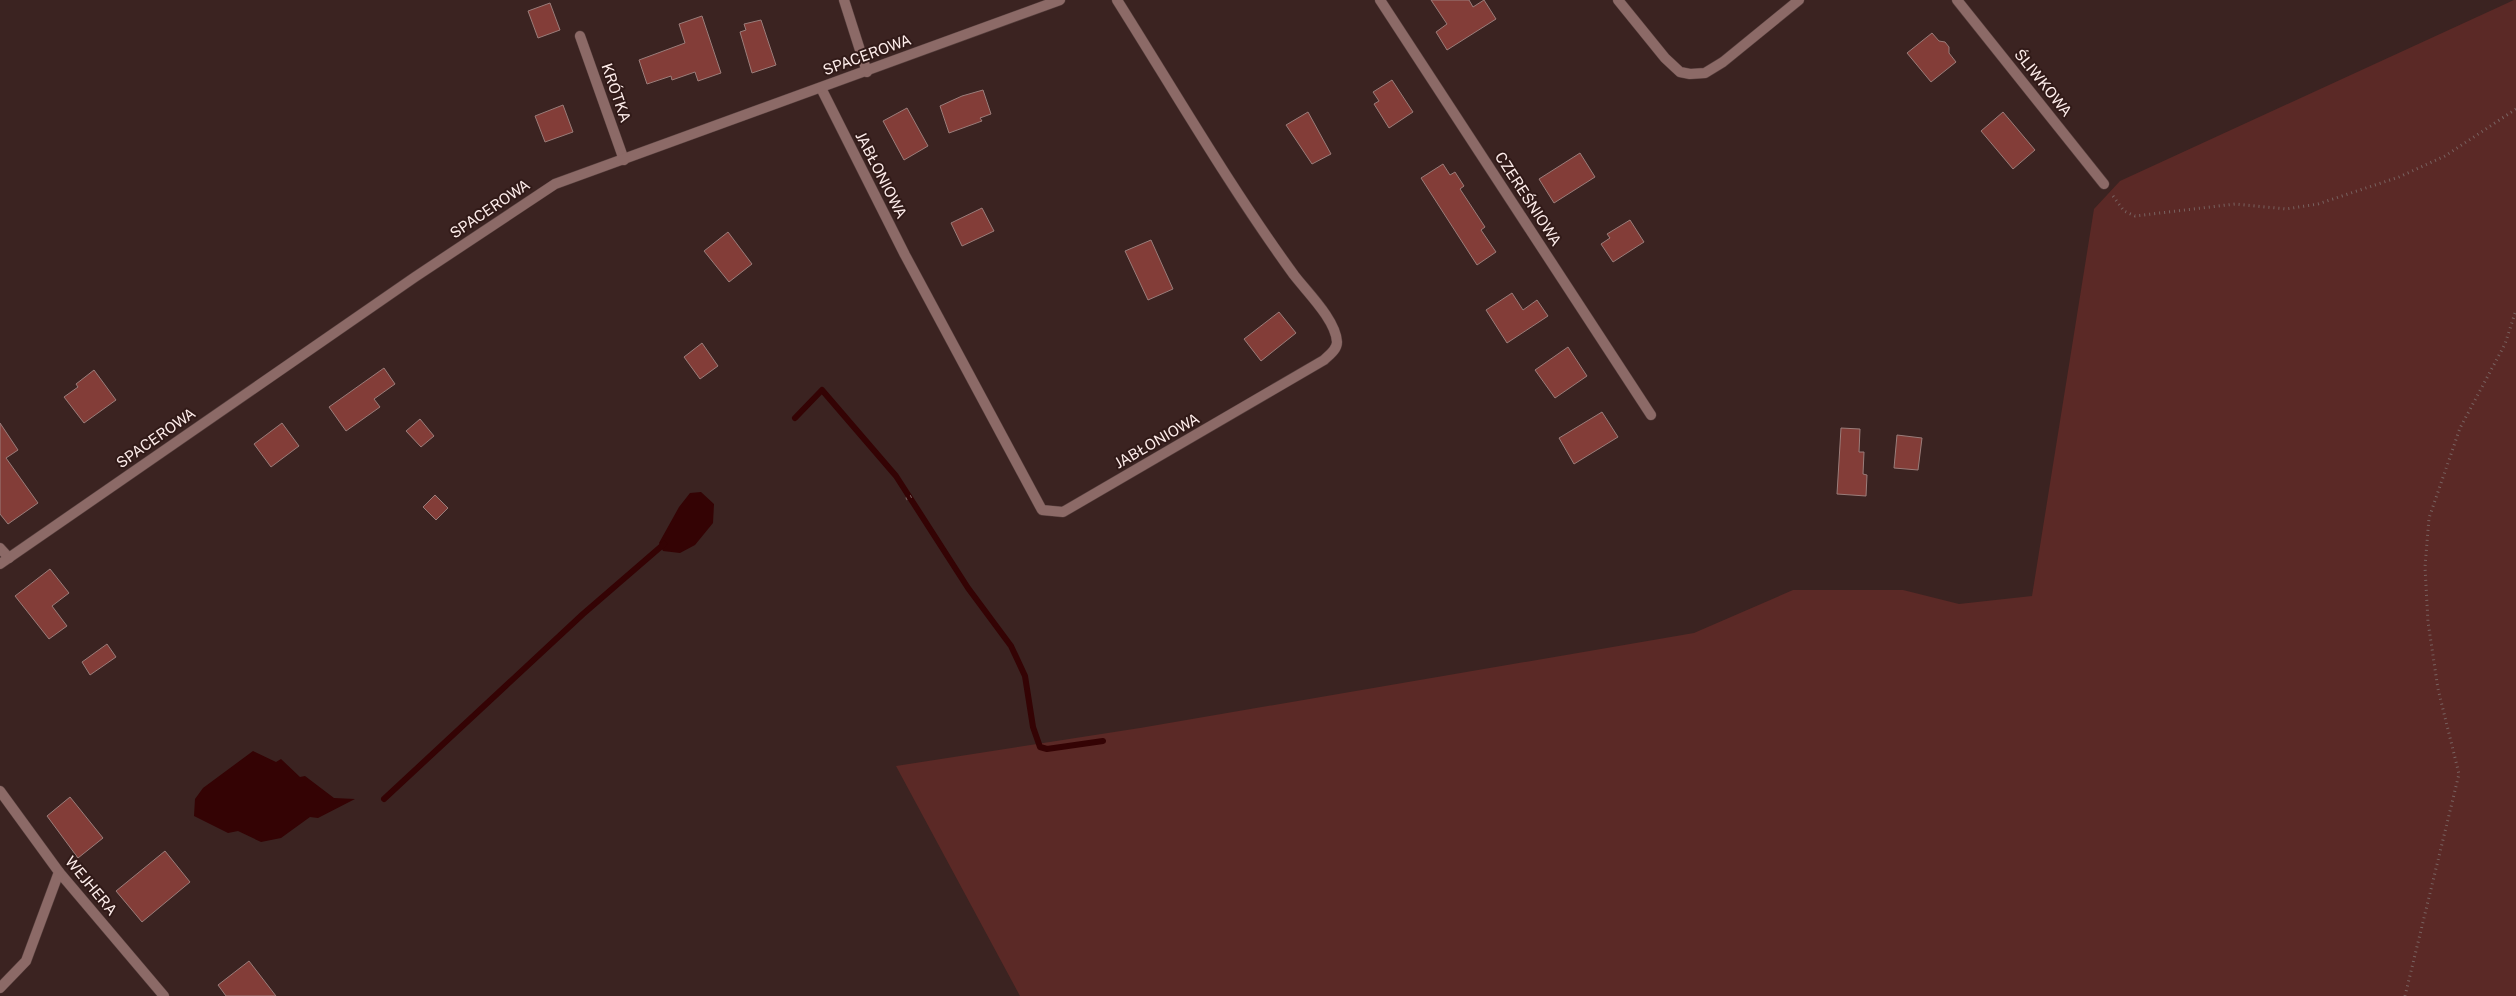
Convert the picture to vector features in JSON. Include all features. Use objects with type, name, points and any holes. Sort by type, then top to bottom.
[{"type":"street","points":[[844,0],[866,72]]},
{"type":"street","name":"SPACEROWA","points":[[0,564],[415,277],[555,184],[624,160],[657,145],[866,72],[1060,0]]},
{"type":"street","name":"JABŁONIOWA","points":[[821,88],[905,255],[1042,510],[1063,512],[1324,360],[1334,350],[1337,342],[1321,309],[1269,240],[1117,0]]},
{"type":"street","name":"CZEREŚNIOWA","points":[[1380,0],[1651,415]]},
{"type":"street","points":[[1618,0],[1665,58],[1680,72],[1690,74],[1705,73],[1723,62],[1799,0]]},
{"type":"street","name":"ŚLIWKOWA","points":[[1958,0],[2104,184]]},
{"type":"street","name":"KRÓTKA","points":[[580,36],[624,160]]},
{"type":"street","points":[[0,548],[9,558]]},
{"type":"street","name":"WEJHERA","points":[[0,791],[59,872],[164,996]]},
{"type":"street","points":[[0,988],[26,961],[59,872]]},
{"type":"path","points":[[2104,184],[2124,210],[2135,216],[2235,204],[2286,209],[2318,204],[2399,177],[2445,156],[2516,109]]},
{"type":"path","points":[[2405,996],[2459,774],[2438,689],[2428,622],[2425,567],[2429,518],[2460,428],[2505,344],[2516,310]]},
{"type":"path","points":[[906,499],[914,495]]},
{"type":"shaded area","points":[[2516,0],[2516,996],[1020,996],[896,766],[1140,728],[1694,633],[1793,590],[1903,590],[1959,604],[2032,596],[2094,209],[2120,181]]},
{"type":"shaded area","points":[[701,492],[714,504],[713,523],[695,545],[680,553],[663,551],[659,543],[679,507],[690,493]]},
{"type":"shaded area","points":[[253,751],[276,762],[281,759],[300,777],[305,776],[334,798],[355,799],[318,818],[310,817],[281,838],[261,842],[238,831],[228,833],[194,816],[195,799],[203,788]]},
{"type":"building","points":[[1431,0],[1469,0],[1473,7],[1484,0],[1496,19],[1447,50],[1436,32],[1447,24]]},
{"type":"building","points":[[550,3],[560,30],[538,38],[528,11]]},
{"type":"building","points":[[702,16],[721,73],[698,81],[695,72],[672,80],[671,76],[647,84],[639,60],[685,43],[679,24]]},
{"type":"building","points":[[761,20],[776,65],[752,73],[740,32],[746,30],[744,24]]},
{"type":"building","points":[[1932,33],[1939,41],[1945,42],[1949,47],[1949,53],[1956,62],[1931,82],[1907,53]]},
{"type":"building","points":[[1392,80],[1413,112],[1389,128],[1374,104],[1379,101],[1373,92]]},
{"type":"building","points":[[983,90],[991,114],[980,118],[982,121],[949,133],[940,106],[962,96]]},
{"type":"building","points":[[563,105],[573,132],[545,142],[535,116]]},
{"type":"building","points":[[907,108],[928,146],[904,160],[883,121]]},
{"type":"building","points":[[1308,112],[1331,154],[1312,164],[1286,125]]},
{"type":"building","points":[[2003,112],[2035,150],[2013,169],[1981,131]]},
{"type":"building","points":[[1580,153],[1595,177],[1554,203],[1539,179]]},
{"type":"building","points":[[1443,164],[1450,175],[1455,172],[1464,186],[1460,189],[1485,227],[1481,230],[1496,252],[1477,265],[1421,178]]},
{"type":"building","points":[[982,208],[994,231],[962,246],[951,223]]},
{"type":"building","points":[[1630,220],[1644,242],[1613,262],[1601,244],[1610,238],[1607,234]]},
{"type":"building","points":[[728,232],[752,264],[729,282],[704,251]]},
{"type":"building","points":[[1151,240],[1173,289],[1148,300],[1125,251]]},
{"type":"building","points":[[1512,293],[1523,310],[1537,300],[1548,316],[1507,343],[1486,310]]},
{"type":"building","points":[[1279,312],[1296,333],[1261,361],[1244,339]]},
{"type":"building","points":[[702,343],[718,366],[700,379],[684,357]]},
{"type":"building","points":[[1568,347],[1587,376],[1555,398],[1535,370]]},
{"type":"building","points":[[384,368],[395,384],[374,399],[380,407],[346,431],[329,407]]},
{"type":"building","points":[[94,370],[116,400],[84,423],[64,397],[78,387],[76,384]]},
{"type":"building","points":[[1602,412],[1618,437],[1574,464],[1559,438]]},
{"type":"building","points":[[420,419],[434,436],[421,447],[406,431]]},
{"type":"building","points":[[0,423],[18,450],[6,458],[38,503],[8,524],[0,514]]},
{"type":"building","points":[[282,423],[299,446],[271,467],[254,444]]},
{"type":"building","points":[[1841,428],[1860,429],[1859,452],[1864,452],[1863,474],[1867,475],[1866,496],[1837,494]]},
{"type":"building","points":[[1897,435],[1922,438],[1918,470],[1894,468]]},
{"type":"building","points":[[435,495],[448,508],[436,520],[423,507]]},
{"type":"building","points":[[50,569],[69,593],[52,606],[67,626],[49,639],[15,596]]},
{"type":"building","points":[[107,644],[116,657],[90,675],[82,662]]},
{"type":"building","points":[[70,797],[103,838],[78,858],[47,816]]},
{"type":"building","points":[[165,851],[190,882],[142,922],[116,891]]},
{"type":"building","points":[[249,961],[276,996],[226,996],[218,985]]},
{"type":"waterway","points":[[795,418],[822,390],[896,476],[968,588],[1011,646],[1025,676],[1033,727],[1040,747],[1047,749],[1103,741]]},
{"type":"waterway","points":[[384,799],[583,614],[664,544]]}]
